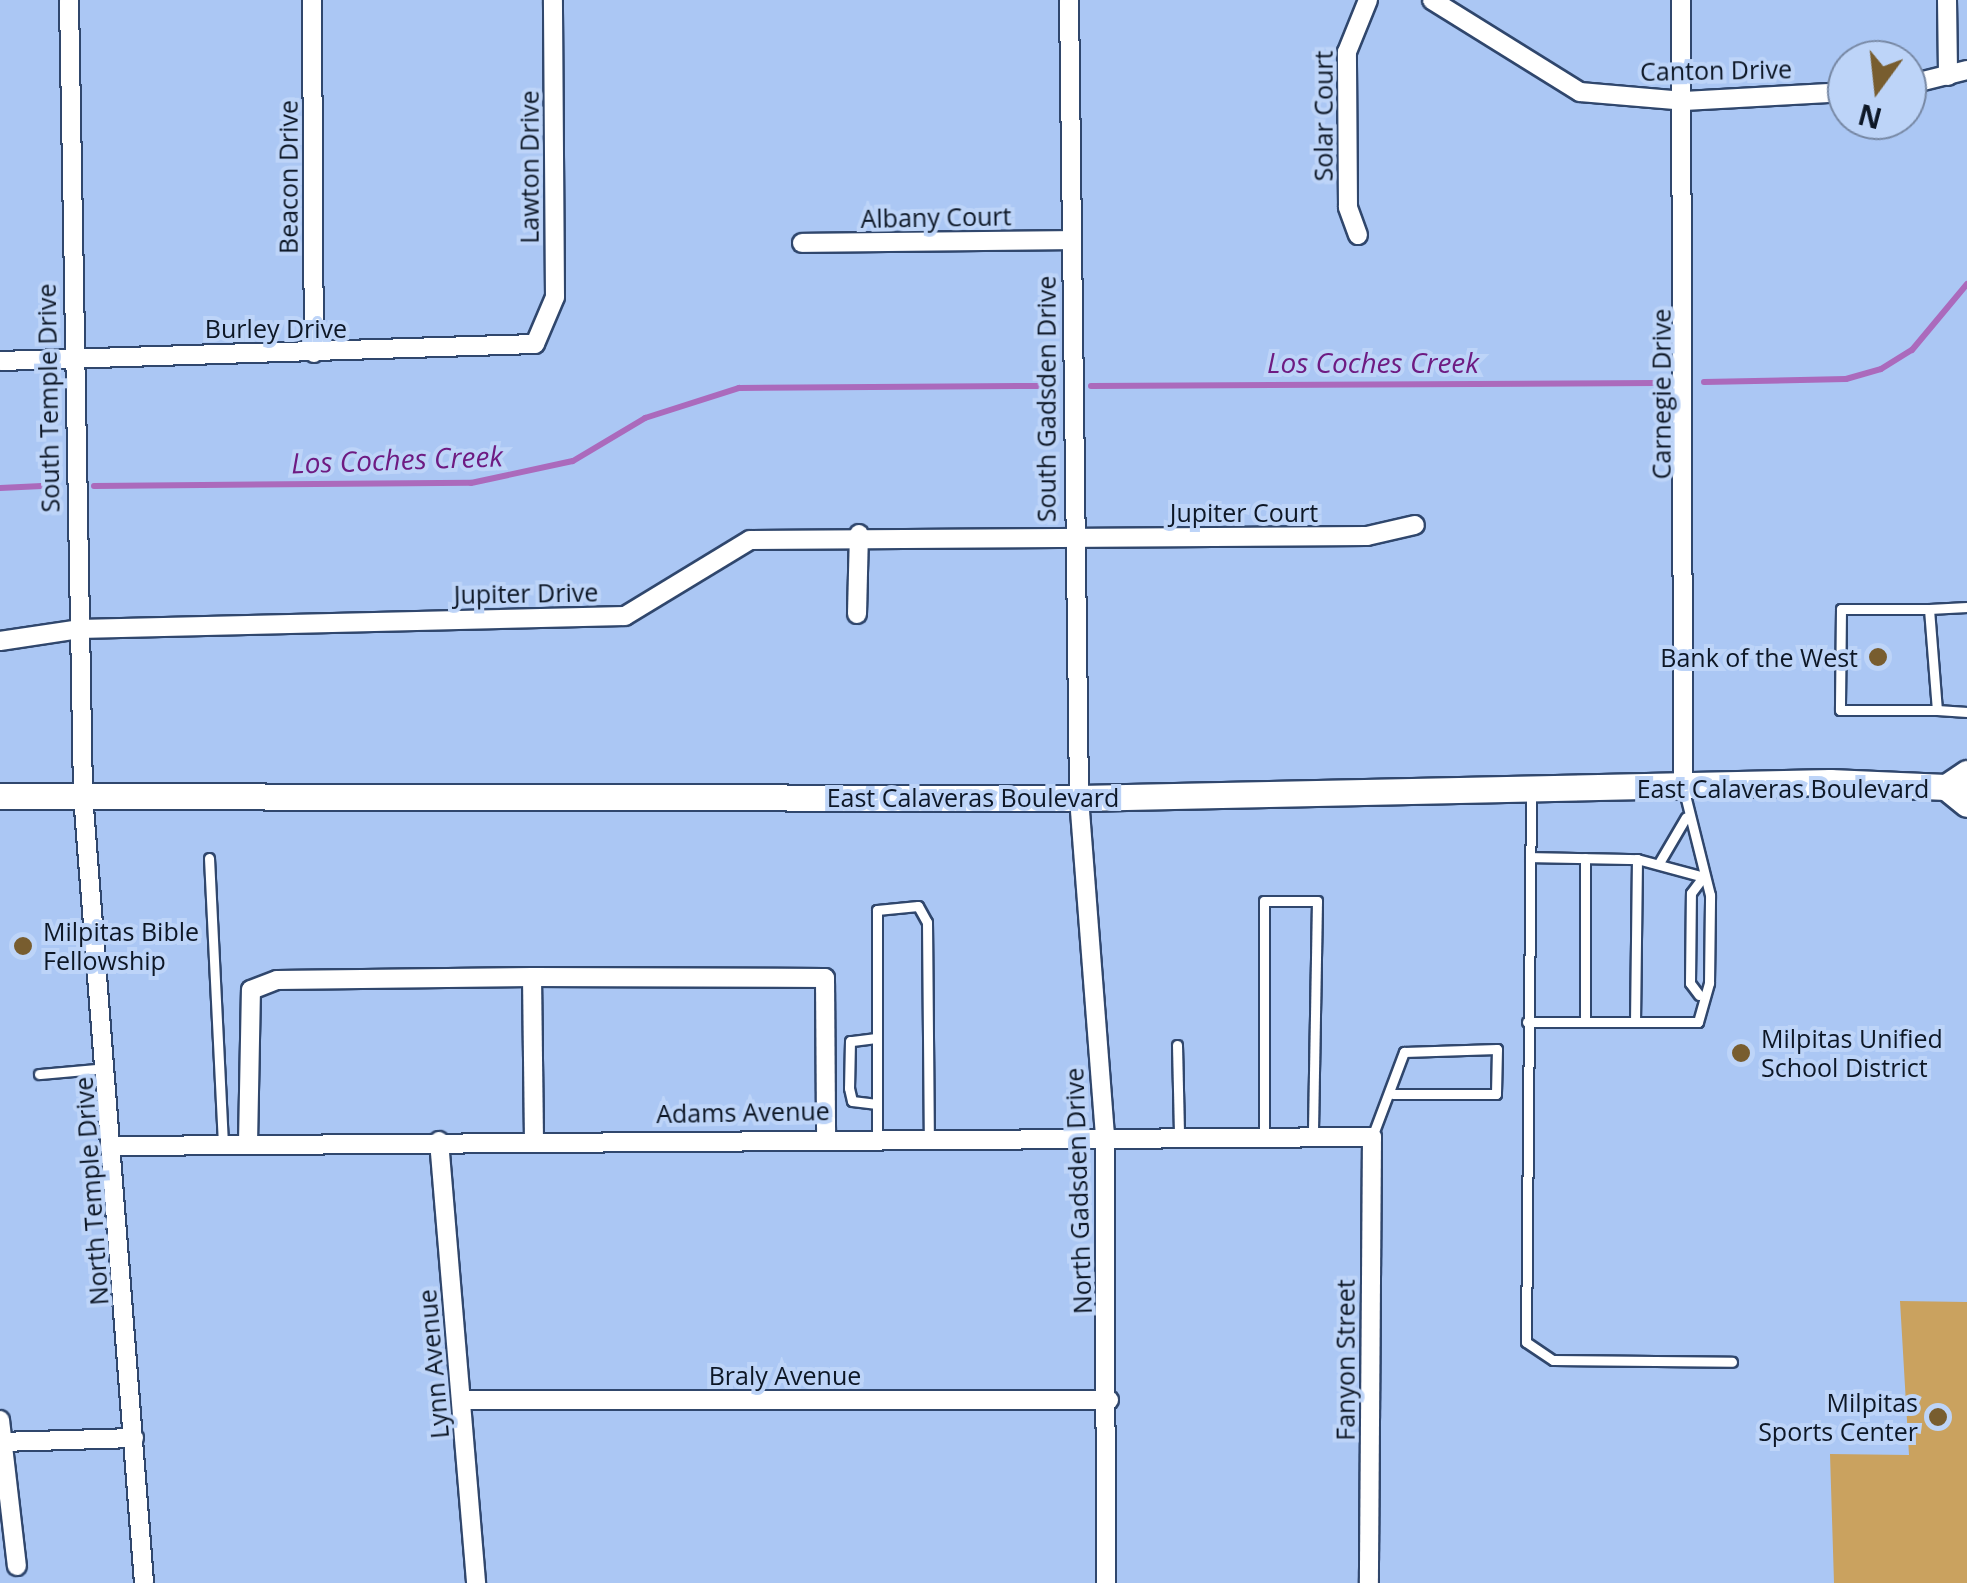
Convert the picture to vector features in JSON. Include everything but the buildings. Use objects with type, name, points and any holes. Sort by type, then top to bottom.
[{"type":"main road","name":"East Calaveras Boulevard","points":[[0,796],[1079,798],[1957,780],[1967,804]]},
{"type":"street","name":"South Temple Drive","points":[[69,0],[82,795]]},
{"type":"street","name":"Beacon Drive","points":[[312,0],[314,353]]},
{"type":"street","name":"Lawton Drive","points":[[546,333],[555,297],[553,0]]},
{"type":"street","name":"South Gadsden Drive","points":[[1069,0],[1072,538],[1079,798]]},
{"type":"street","name":"Solar Court","points":[[1358,236],[1348,207],[1346,63],[1368,0]]},
{"type":"street","name":"Canton Drive","points":[[1432,0],[1580,92],[1684,101],[1827,93]]},
{"type":"street","name":"Carnegie Drive","points":[[1681,0],[1682,787]]},
{"type":"street","points":[[1927,81],[1958,73],[1948,0]]},
{"type":"street","name":"Albany Court","points":[[802,244],[1070,240]]},
{"type":"street","name":"Burley Drive","points":[[0,361],[519,350],[546,333]]},
{"type":"street","name":"Jupiter Court","points":[[1072,538],[1367,536],[1415,525]]},
{"type":"street","points":[[857,614],[859,534]]},
{"type":"street","name":"Jupiter Drive","points":[[0,642],[79,629],[625,616],[750,540],[859,534],[1072,538]]},
{"type":"street","name":"North Temple Drive","points":[[82,795],[108,1068],[144,1583]]},
{"type":"street","name":"North Gadsden Drive","points":[[1079,798],[1105,1133],[1110,1400],[1106,1583]]},
{"type":"street","points":[[532,978],[534,1140]]},
{"type":"street","points":[[248,1144],[251,990],[277,980],[825,978],[826,1136]]},
{"type":"street","name":"Adams Avenue","points":[[114,1146],[1105,1133],[1372,1138]]},
{"type":"street","name":"Fanyon Street","points":[[1369,1583],[1372,1138]]},
{"type":"street","name":"Lynn Avenue","points":[[438,1141],[476,1583]]},
{"type":"street","name":"Braly Avenue","points":[[462,1400],[1110,1400]]},
{"type":"street","points":[[0,1420],[17,1566]]},
{"type":"street","points":[[0,1442],[134,1438]]},
{"type":"lane","points":[[1967,607],[1841,609],[1840,710],[1967,712]]},
{"type":"lane","points":[[1929,609],[1937,710]]},
{"type":"lane","points":[[1682,787],[1700,878],[1710,895],[1709,984],[1699,995]]},
{"type":"lane","points":[[1532,790],[1526,1342],[1553,1360],[1732,1362]]},
{"type":"lane","points":[[1660,863],[1686,817]]},
{"type":"lane","points":[[1530,857],[1637,858],[1700,878]]},
{"type":"lane","points":[[209,858],[224,1144]]},
{"type":"lane","points":[[1585,858],[1585,1022]]},
{"type":"lane","points":[[1635,1022],[1637,858]]},
{"type":"lane","points":[[1528,1022],[1698,1022],[1699,995],[1690,983],[1691,894],[1700,878]]},
{"type":"lane","points":[[1264,1136],[1264,901],[1316,901],[1313,1136]]},
{"type":"lane","points":[[876,1136],[877,910],[918,906],[928,922],[929,1135]]},
{"type":"lane","points":[[876,1038],[850,1041],[849,1088],[852,1101],[877,1104]]},
{"type":"lane","points":[[1177,1045],[1179,1134]]},
{"type":"lane","points":[[1372,1138],[1393,1094],[1404,1052],[1497,1049],[1496,1094],[1393,1094]]},
{"type":"lane","points":[[39,1074],[108,1068]]},
{"type":"shaded area","name":"Milpitas Sports Center","points":[[1900,1301],[1967,1302],[1967,1583],[1834,1583],[1830,1454],[1909,1455]]},
{"type":"waterway","name":"Los Coches Creek","points":[[1704,382],[1846,379],[1881,369],[1912,350],[1967,284]]},
{"type":"waterway","name":"Los Coches Creek","points":[[1091,386],[1656,383]]},
{"type":"waterway","name":"Los Coches Creek","points":[[94,486],[471,483],[573,461],[645,418],[739,388],[1042,386]]},
{"type":"waterway","name":"Los Coches Creek","points":[[0,488],[42,486]]},
{"type":"place","name":"Bank of the West","points":[[1878,657]]},
{"type":"place","name":"Milpitas Bible Fellowship","points":[[23,946]]},
{"type":"place","name":"Milpitas Unified School District","points":[[1741,1053]]},
{"type":"place","name":"Milpitas Sports Center","points":[[1938,1417]]}]
